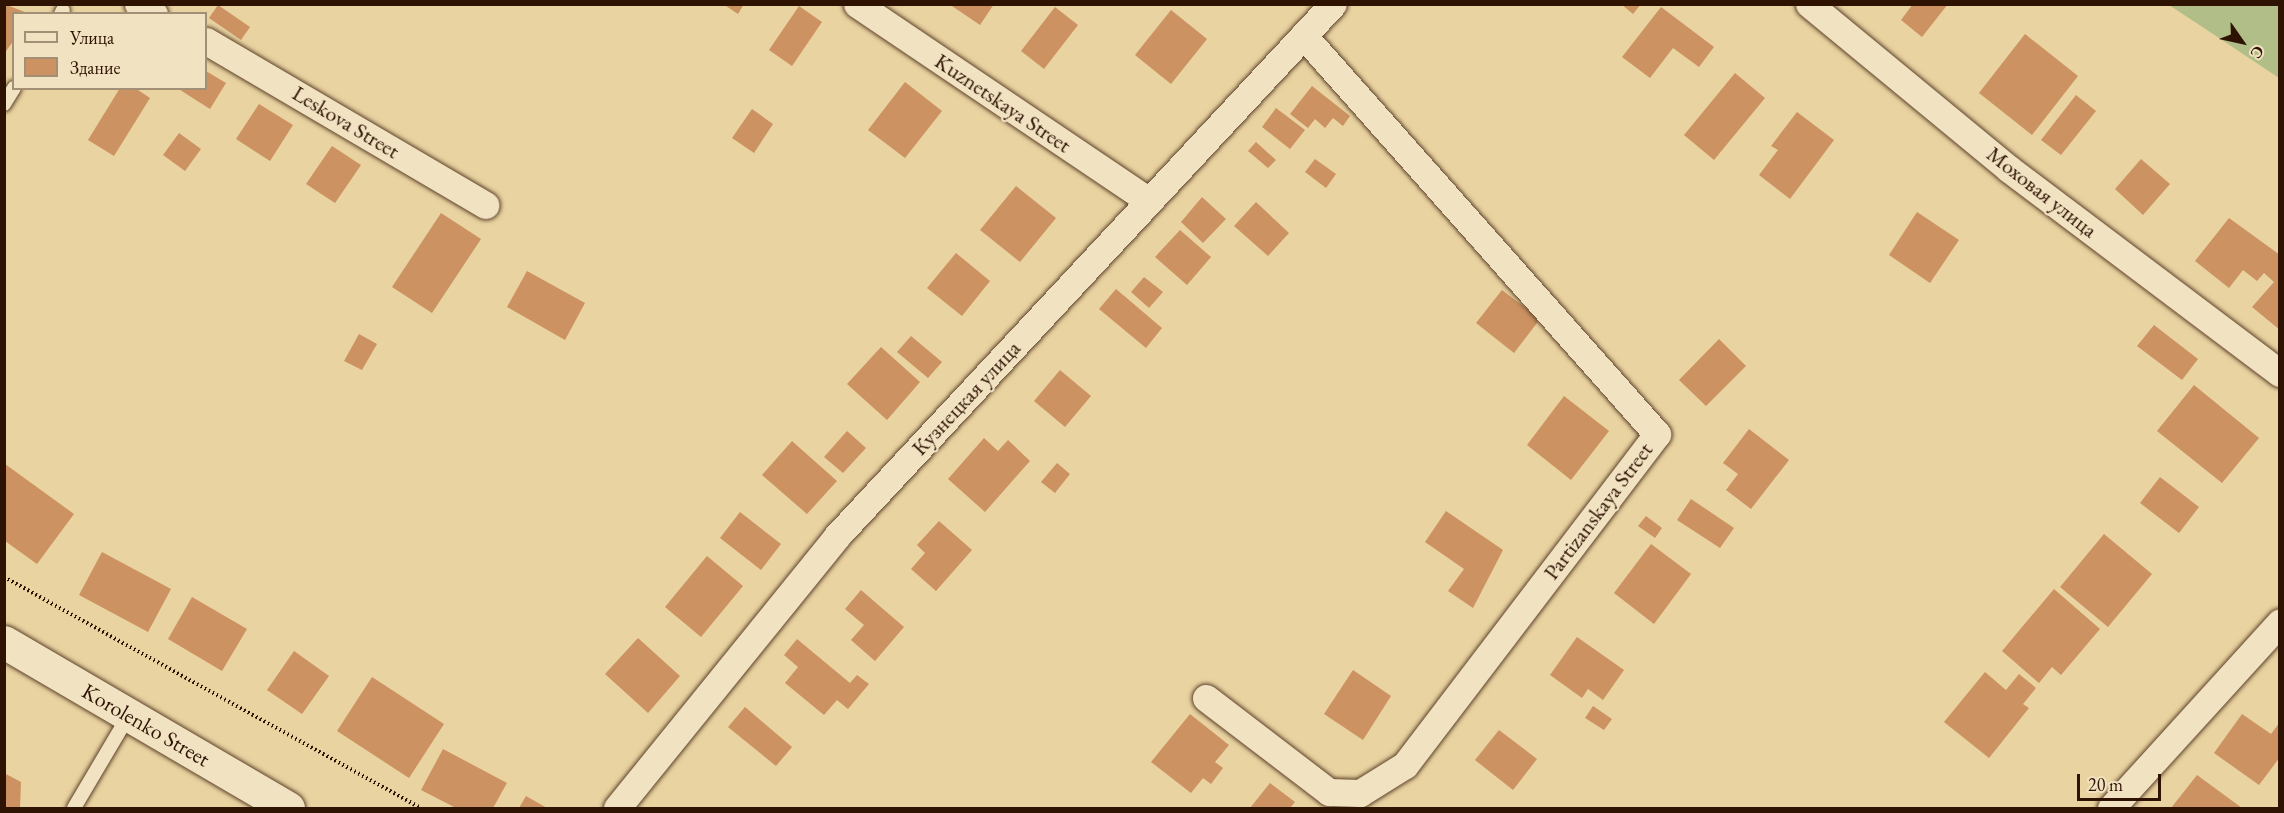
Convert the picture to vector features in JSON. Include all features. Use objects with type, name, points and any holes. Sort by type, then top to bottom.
[{"type":"street","points":[[138,4],[151,12]]},
{"type":"street","name":"Kuznetskaya Street","points":[[857,4],[1149,201]]},
{"type":"street","name":"Кузнецкая улица","points":[[617,808],[837,536],[1333,4]]},
{"type":"street","name":"Моховая улица","points":[[1809,4],[2009,169],[2280,373]]},
{"type":"street","name":"Partizanskaya Street","points":[[1206,698],[1329,792],[1360,793],[1405,765],[1657,434],[1303,35]]},
{"type":"street","name":"Leskova Street","points":[[207,42],[486,205]]},
{"type":"street","points":[[2110,808],[2280,622]]},
{"type":"street","name":"Korolenko Street","points":[[4,642],[288,808]]},
{"type":"lane","points":[[4,104],[13,90]]},
{"type":"lane","points":[[74,808],[129,715]]},
{"type":"path","points":[[4,577],[422,808]]},
{"type":"green space","points":[[2169,5],[2279,5],[2279,78],[2213,34]]},
{"type":"building","points":[[4,4],[25,12],[12,12],[12,43],[4,54]]},
{"type":"building","points":[[723,4],[744,4],[738,14]]},
{"type":"building","points":[[949,4],[994,4],[980,25]]},
{"type":"building","points":[[1621,4],[1641,4],[1633,14]]},
{"type":"building","points":[[1913,4],[1948,4],[1922,37],[1901,20]]},
{"type":"building","points":[[218,5],[250,27],[241,40],[209,18]]},
{"type":"building","points":[[799,6],[822,22],[792,66],[769,50]]},
{"type":"building","points":[[1055,7],[1078,25],[1044,69],[1021,51]]},
{"type":"building","points":[[1661,7],[1714,47],[1699,67],[1673,48],[1650,78],[1622,57]]},
{"type":"building","points":[[1171,10],[1207,39],[1171,84],[1135,55]]},
{"type":"building","points":[[2025,34],[2078,76],[2032,135],[1979,93]]},
{"type":"building","points":[[207,72],[226,83],[210,109],[180,90],[207,90]]},
{"type":"building","points":[[1735,73],[1765,98],[1714,160],[1684,135]]},
{"type":"building","points":[[905,82],[942,111],[905,158],[868,130]]},
{"type":"building","points":[[1312,86],[1350,116],[1343,126],[1333,118],[1325,128],[1315,119],[1308,128],[1290,114]]},
{"type":"building","points":[[119,90],[138,90],[150,98],[114,156],[88,140]]},
{"type":"building","points":[[2076,95],[2096,111],[2061,155],[2041,140]]},
{"type":"building","points":[[259,104],[293,125],[270,161],[236,139]]},
{"type":"building","points":[[1276,108],[1305,130],[1290,149],[1262,127]]},
{"type":"building","points":[[752,109],[773,124],[754,153],[732,138]]},
{"type":"building","points":[[1797,112],[1834,140],[1790,199],[1759,175],[1778,150],[1771,146]]},
{"type":"building","points":[[179,133],[201,149],[185,171],[163,155]]},
{"type":"building","points":[[1256,142],[1276,160],[1268,168],[1248,151]]},
{"type":"building","points":[[332,146],[361,165],[335,203],[306,184]]},
{"type":"building","points":[[1315,159],[1336,174],[1326,188],[1305,172]]},
{"type":"building","points":[[2141,159],[2170,184],[2143,215],[2115,189]]},
{"type":"building","points":[[1016,186],[1056,218],[1020,262],[980,230]]},
{"type":"building","points":[[1202,197],[1226,219],[1203,243],[1181,222]]},
{"type":"building","points":[[1256,202],[1289,233],[1268,256],[1234,226]]},
{"type":"building","points":[[1917,212],[1959,240],[1930,283],[1889,255]]},
{"type":"building","points":[[441,213],[481,239],[432,313],[392,287]]},
{"type":"building","points":[[2229,218],[2280,255],[2280,330],[2252,307],[2274,282],[2264,273],[2257,281],[2243,270],[2229,288],[2195,261]]},
{"type":"building","points":[[1180,230],[1211,257],[1187,285],[1155,257]]},
{"type":"building","points":[[956,253],[990,281],[962,316],[927,288]]},
{"type":"building","points":[[527,271],[585,303],[565,340],[507,307]]},
{"type":"building","points":[[1144,277],[1163,292],[1149,308],[1131,292]]},
{"type":"building","points":[[1116,289],[1162,328],[1146,348],[1099,309]]},
{"type":"building","points":[[1502,290],[1540,319],[1514,353],[1476,323]]},
{"type":"building","points":[[2154,325],[2198,359],[2182,380],[2137,346]]},
{"type":"building","points":[[359,334],[377,344],[362,370],[344,361]]},
{"type":"building","points":[[911,336],[942,362],[928,378],[897,352]]},
{"type":"building","points":[[1719,339],[1746,366],[1706,406],[1679,380]]},
{"type":"building","points":[[881,347],[920,382],[887,420],[847,384]]},
{"type":"building","points":[[1060,370],[1091,396],[1065,427],[1034,401]]},
{"type":"building","points":[[2194,385],[2259,438],[2222,483],[2157,431]]},
{"type":"building","points":[[1564,396],[1609,431],[1571,480],[1527,445]]},
{"type":"building","points":[[1749,429],[1789,460],[1751,509],[1726,490],[1738,474],[1723,463]]},
{"type":"building","points":[[847,431],[866,448],[843,473],[824,457]]},
{"type":"building","points":[[984,438],[998,451],[1008,440],[1030,461],[985,512],[948,479]]},
{"type":"building","points":[[792,441],[837,481],[807,514],[762,475]]},
{"type":"building","points":[[1057,463],[1070,474],[1055,493],[1041,482]]},
{"type":"building","points":[[5,464],[74,514],[37,564],[5,541]]},
{"type":"building","points":[[2160,477],[2199,507],[2179,533],[2140,503]]},
{"type":"building","points":[[1691,499],[1734,528],[1720,548],[1677,520]]},
{"type":"building","points":[[1446,511],[1503,550],[1473,608],[1448,591],[1464,569],[1425,542]]},
{"type":"building","points":[[740,512],[781,544],[761,570],[720,538]]},
{"type":"building","points":[[1646,516],[1662,528],[1655,538],[1638,526]]},
{"type":"building","points":[[939,521],[972,550],[936,591],[911,569],[925,553],[917,545]]},
{"type":"building","points":[[2104,534],[2152,574],[2108,627],[2060,587]]},
{"type":"building","points":[[1651,544],[1691,574],[1654,624],[1614,593]]},
{"type":"building","points":[[102,552],[171,589],[148,632],[79,595]]},
{"type":"building","points":[[707,556],[743,586],[701,637],[665,607]]},
{"type":"building","points":[[2054,589],[2100,629],[2061,675],[2052,667],[2039,683],[2002,651]]},
{"type":"building","points":[[861,590],[904,627],[875,661],[851,640],[864,625],[845,609]]},
{"type":"building","points":[[192,597],[247,629],[222,671],[168,639]]},
{"type":"building","points":[[1577,637],[1624,670],[1603,700],[1588,689],[1582,698],[1550,675]]},
{"type":"building","points":[[638,638],[680,676],[648,713],[605,674]]},
{"type":"building","points":[[797,639],[850,683],[857,675],[869,684],[848,709],[837,700],[824,715],[785,683],[798,667],[784,655]]},
{"type":"building","points":[[294,651],[329,676],[302,714],[267,690]]},
{"type":"building","points":[[1353,670],[1391,696],[1363,740],[1324,714]]},
{"type":"building","points":[[1985,672],[2006,690],[2019,674],[2036,688],[2023,704],[2029,708],[1989,758],[1944,722]]},
{"type":"building","points":[[372,677],[444,724],[409,778],[337,731]]},
{"type":"building","points":[[1593,706],[1612,719],[1604,730],[1585,718]]},
{"type":"building","points":[[745,707],[792,747],[776,766],[728,727]]},
{"type":"building","points":[[1190,714],[1229,745],[1215,762],[1223,768],[1211,784],[1203,778],[1191,793],[1151,762]]},
{"type":"building","points":[[2242,714],[2271,734],[2280,722],[2280,757],[2259,785],[2214,753]]},
{"type":"building","points":[[1499,730],[1537,759],[1513,790],[1475,760]]},
{"type":"building","points":[[443,749],[507,783],[493,808],[456,808],[421,790]]},
{"type":"building","points":[[4,773],[21,782],[20,808],[4,808]]},
{"type":"building","points":[[2197,775],[2242,808],[2171,808]]},
{"type":"building","points":[[1270,783],[1295,802],[1290,808],[1250,808]]},
{"type":"building","points":[[526,796],[547,808],[519,808]]}]
